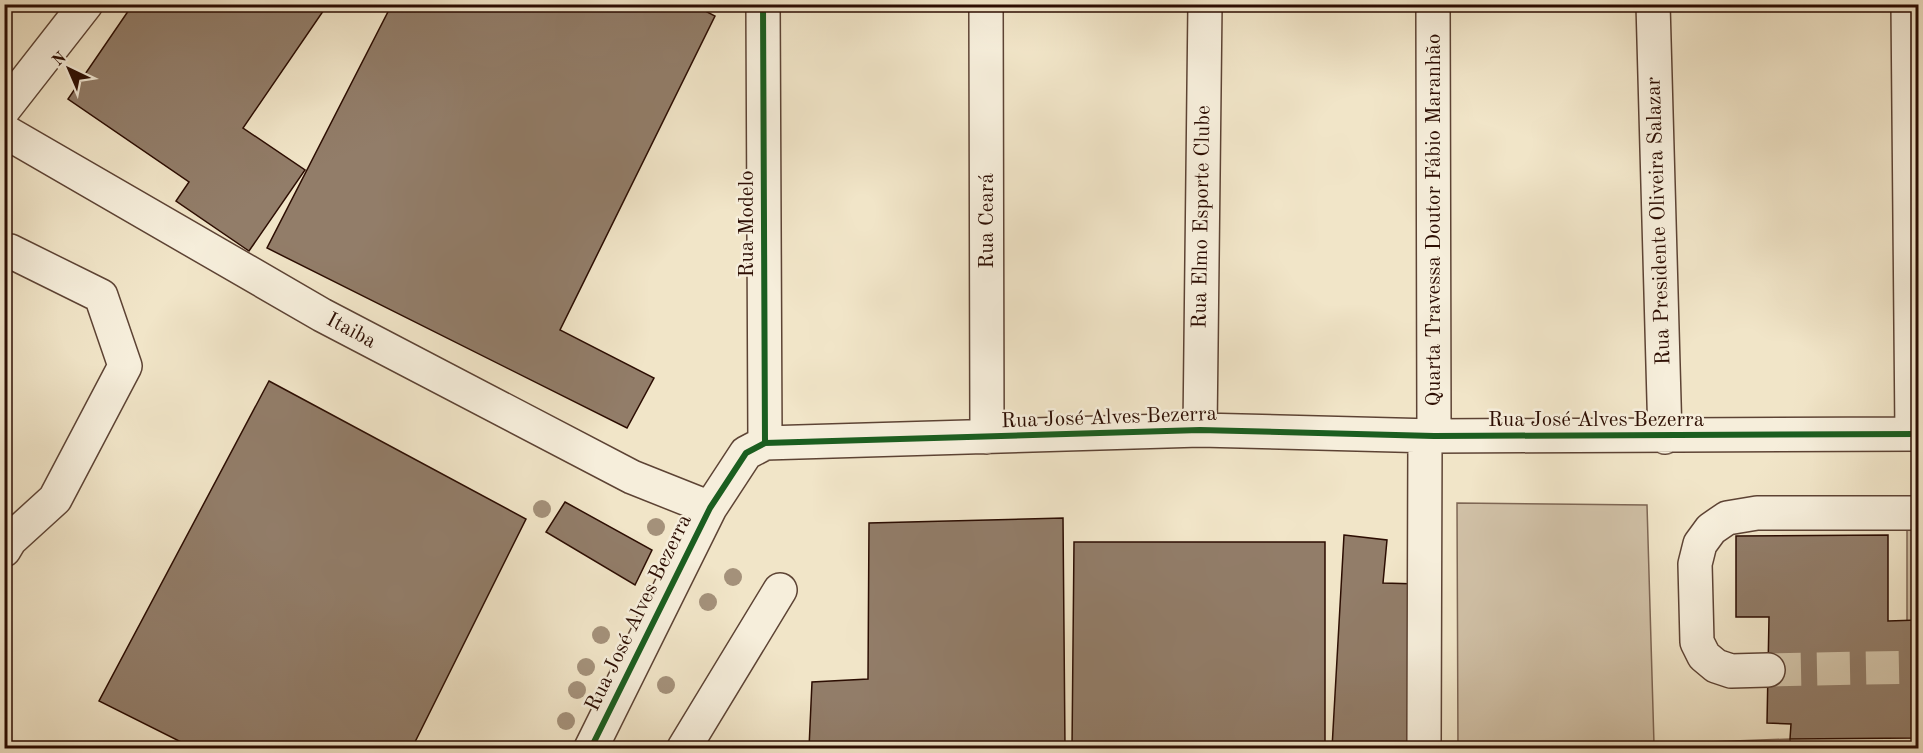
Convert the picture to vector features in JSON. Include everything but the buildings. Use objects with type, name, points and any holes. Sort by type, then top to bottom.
[{"type":"street","points":[[4,109],[86,4]]},
{"type":"street","name":"Rua Modelo","points":[[763,4],[765,443]]},
{"type":"street","name":"Rua Ceará","points":[[986,4],[987,437]]},
{"type":"street","name":"Rua Elmo Esporte Clube","points":[[1200,430],[1205,4]]},
{"type":"street","name":"Quarta Travessa Doutor Fábio Maranhão","points":[[1424,748],[1434,4]]},
{"type":"street","name":"Rua Presidente Oliveira Salazar","points":[[1653,4],[1665,437]]},
{"type":"street","points":[[1908,4],[1915,434]]},
{"type":"street","name":"Itaiba","points":[[4,131],[322,315],[632,477],[710,508]]},
{"type":"street","points":[[6,542],[55,499],[125,366],[101,296],[10,251]]},
{"type":"street","name":"Rua José Alves Bezerra","points":[[591,748],[710,508],[746,453],[765,443],[1200,430],[1429,436],[1665,437],[1915,434]]},
{"type":"street","points":[[1768,670],[1731,670],[1716,666],[1704,656],[1697,642],[1695,564],[1700,544],[1711,529],[1727,518],[1757,513],[1918,513]]},
{"type":"street","points":[[684,748],[780,590]]},
{"type":"shaded area","points":[[1457,503],[1647,505],[1654,744],[1790,739],[1791,748],[1458,748]]},
{"type":"shaded area","points":[[1918,529],[1918,620],[1907,621],[1907,530]]},
{"type":"tunnel","points":[[1768,670],[1918,667]]},
{"type":"cycle path","points":[[763,4],[765,443]]},
{"type":"cycle path","points":[[591,748],[710,508],[746,453],[765,443],[1200,430],[1434,436],[1918,434]]}]
